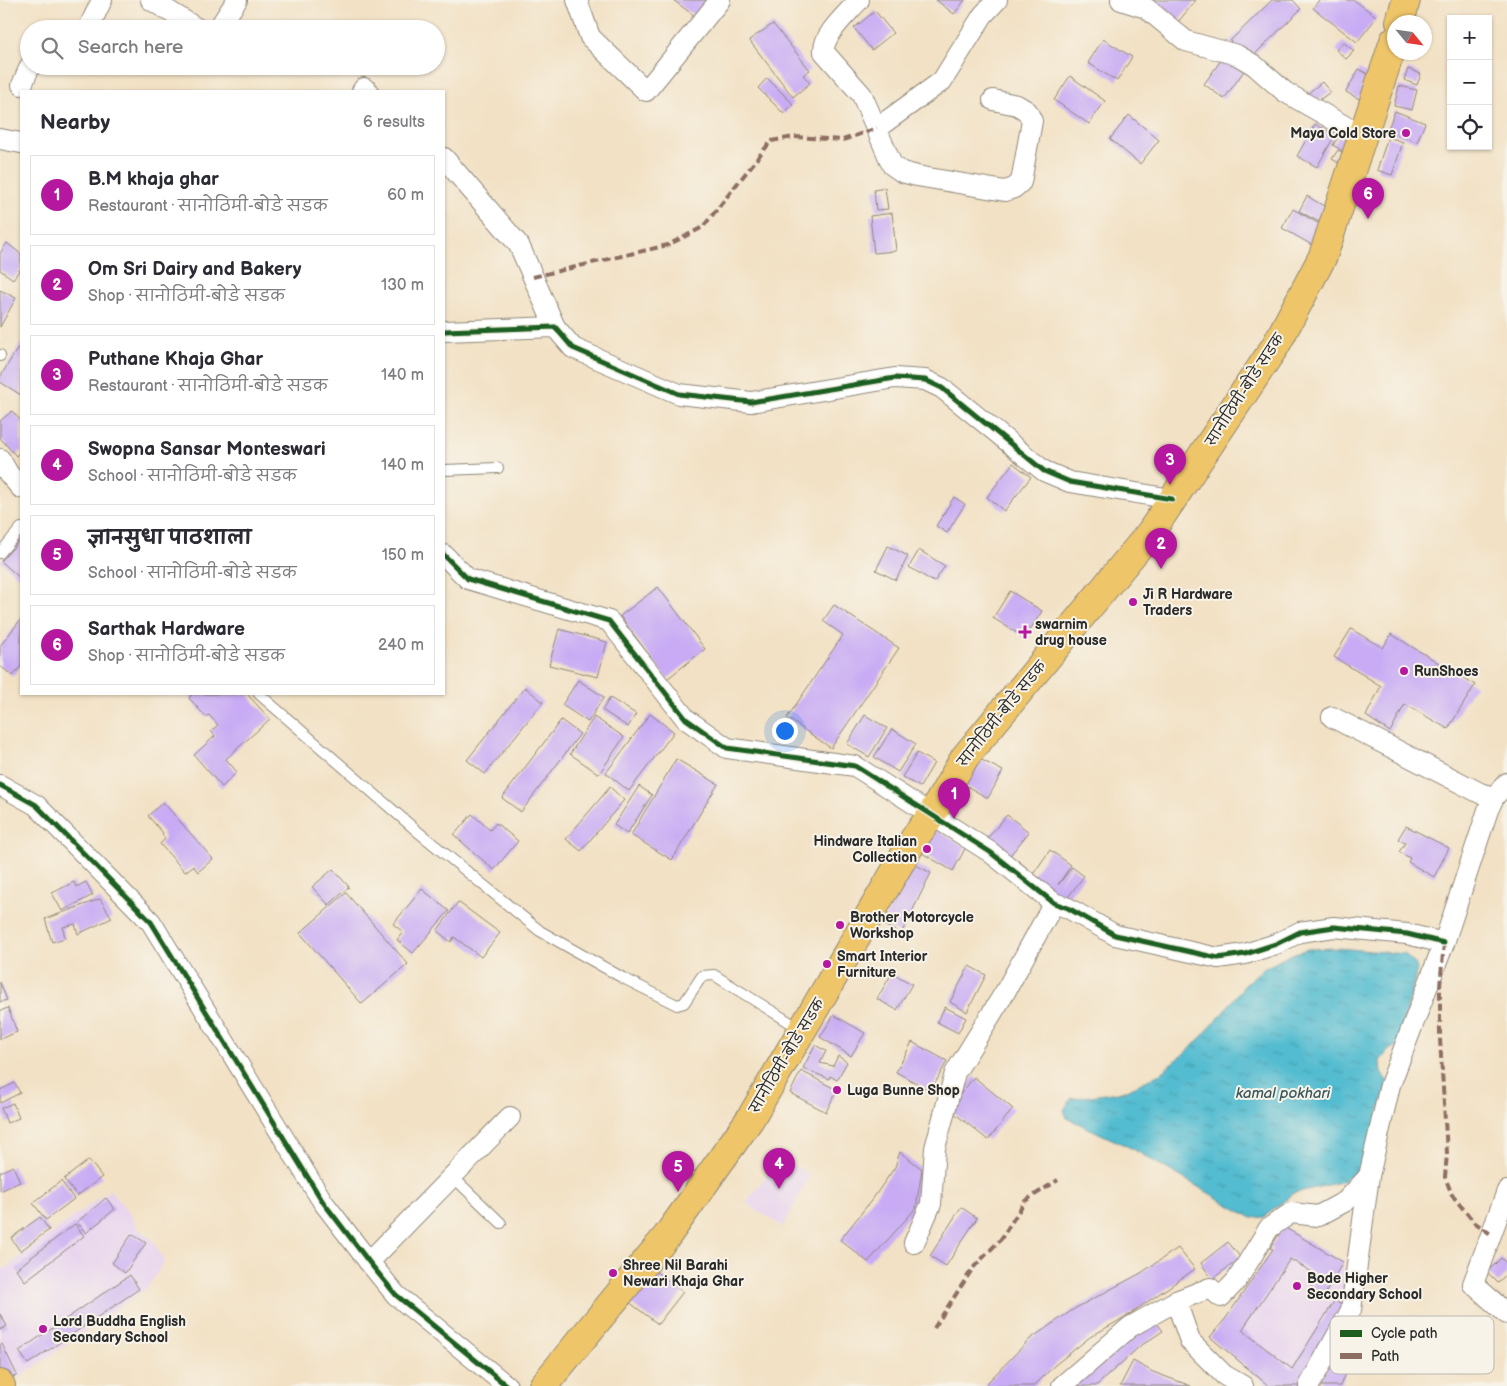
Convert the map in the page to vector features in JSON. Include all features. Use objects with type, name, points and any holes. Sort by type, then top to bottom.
[{"type":"main road","points":[[1402,15],[1406,0]]},
{"type":"main road","name":"सानोठिमी-बोडे सडक","points":[[543,1386],[667,1236],[750,1120],[914,839],[932,814],[965,757],[1150,533],[1276,345],[1323,256],[1388,60]]},
{"type":"street","points":[[92,20],[102,0]]},
{"type":"street","points":[[151,0],[183,20]]},
{"type":"street","points":[[224,20],[237,0]]},
{"type":"street","points":[[577,0],[590,37],[646,91],[720,0]]},
{"type":"street","points":[[859,0],[823,45],[829,59],[862,95],[892,165],[902,172],[917,176],[1005,191],[1014,188],[1020,182],[1032,121],[1027,111],[1017,105],[993,100]]},
{"type":"street","points":[[877,128],[942,81],[983,14],[998,0]]},
{"type":"street","points":[[1121,0],[1146,8],[1186,41],[1237,55],[1254,64],[1285,92],[1364,137]]},
{"type":"street","points":[[22,85],[26,75]]},
{"type":"street","points":[[0,139],[20,143]]},
{"type":"street","points":[[445,159],[519,244],[555,327],[573,348],[679,394],[751,402],[895,378],[925,380],[942,388],[1044,471],[1070,482],[1172,499]]},
{"type":"street","points":[[445,331],[555,327]]},
{"type":"street","points":[[0,459],[8,473],[20,487]]},
{"type":"street","points":[[445,556],[468,579],[609,621],[686,719],[726,748],[855,766],[990,852],[1054,903],[1068,908],[1115,935],[1218,958],[1245,954],[1276,944],[1300,932],[1334,927],[1407,934],[1444,943]]},
{"type":"street","points":[[1332,717],[1480,793],[1500,790]]},
{"type":"street","points":[[0,785],[36,805],[150,922],[324,1202],[369,1262],[396,1295],[507,1386]]},
{"type":"street","points":[[1348,1316],[1351,1310],[1369,1176],[1390,1085],[1444,943],[1476,844],[1500,790]]},
{"type":"street","points":[[914,1243],[931,1204],[935,1148],[955,1073],[1005,992],[1054,903]]},
{"type":"street","points":[[369,1262],[510,1117]]},
{"type":"street","points":[[1062,1386],[1130,1327],[1176,1301],[1210,1288],[1221,1297],[1237,1280],[1269,1228],[1291,1213],[1318,1216],[1346,1201],[1369,1176]]},
{"type":"street","points":[[1507,1191],[1473,1284],[1507,1314]]},
{"type":"street","points":[[1176,1301],[1190,1341],[1224,1374],[1243,1386]]},
{"type":"street","points":[[1309,1386],[1330,1348]]},
{"type":"lane","points":[[445,470],[498,468]]},
{"type":"lane","points":[[0,553],[20,529]]},
{"type":"lane","points":[[260,695],[438,849],[540,931],[623,978],[677,1005],[684,1003],[702,976],[714,975],[803,1030]]},
{"type":"lane","points":[[452,1176],[501,1223]]},
{"type":"shaded area","points":[[780,1158],[810,1175],[783,1227],[746,1203]]},
{"type":"shaded area","name":"Lord Buddha English Secondary School","points":[[110,1190],[129,1213],[139,1230],[153,1240],[164,1262],[148,1287],[7,1386],[0,1380],[0,1272]]},
{"type":"shaded area","name":"Bode Higher Secondary School","points":[[1284,1227],[1343,1262],[1349,1309],[1345,1316],[1330,1316],[1330,1342],[1305,1386],[1269,1386],[1210,1337],[1226,1318],[1275,1246]]},
{"type":"water","name":"kamal pokhari","points":[[1338,948],[1405,954],[1415,964],[1417,969],[1398,1045],[1388,1051],[1380,1061],[1381,1073],[1388,1082],[1365,1159],[1355,1173],[1344,1181],[1294,1193],[1264,1217],[1252,1218],[1131,1148],[1067,1118],[1064,1110],[1071,1099],[1125,1091],[1158,1075],[1189,1050],[1218,1019],[1244,986],[1261,970],[1292,954],[1308,949]]},
{"type":"building","points":[[673,0],[706,0],[708,1],[696,17]]},
{"type":"building","points":[[936,0],[965,0],[954,14]]},
{"type":"building","points":[[1150,0],[1196,0],[1178,22]]},
{"type":"building","points":[[1272,0],[1293,0],[1301,9],[1249,60],[1230,41]]},
{"type":"building","points":[[1319,0],[1354,0],[1377,17],[1357,42],[1313,8]]},
{"type":"building","points":[[875,11],[893,33],[872,50],[854,28]]},
{"type":"building","points":[[773,24],[810,70],[803,75],[810,83],[793,97],[749,40]]},
{"type":"building","points":[[1103,39],[1132,57],[1117,81],[1088,63]]},
{"type":"building","points":[[1343,42],[1354,51],[1346,59],[1336,50]]},
{"type":"building","points":[[1224,56],[1244,71],[1224,99],[1204,84]]},
{"type":"building","points":[[1359,69],[1376,79],[1363,101],[1346,92]]},
{"type":"building","points":[[1408,69],[1421,74],[1417,85],[1404,80]]},
{"type":"building","points":[[1070,76],[1105,101],[1089,124],[1054,100]]},
{"type":"building","points":[[767,78],[793,104],[784,114],[758,88]]},
{"type":"building","points":[[1322,82],[1330,92],[1314,104],[1307,94]]},
{"type":"building","points":[[1399,86],[1417,90],[1412,110],[1394,106]]},
{"type":"building","points":[[1395,111],[1425,123],[1417,142],[1387,131]]},
{"type":"building","points":[[1129,115],[1159,140],[1140,164],[1110,139]]},
{"type":"building","points":[[1315,124],[1335,135],[1317,167],[1297,156]]},
{"type":"building","points":[[1339,136],[1357,146],[1351,156],[1333,145]]},
{"type":"building","points":[[1388,137],[1403,142],[1392,175],[1377,170]]},
{"type":"building","points":[[1338,150],[1353,159],[1347,168],[1332,159]]},
{"type":"building","points":[[885,188],[888,209],[876,210],[874,190]]},
{"type":"building","points":[[1307,196],[1327,208],[1319,222],[1299,211]]},
{"type":"building","points":[[1293,209],[1323,226],[1312,245],[1282,228]]},
{"type":"building","points":[[892,213],[896,251],[874,253],[870,216]]},
{"type":"building","points":[[7,243],[20,253],[20,269],[13,279],[0,270],[0,253]]},
{"type":"building","points":[[0,290],[16,298],[0,327]]},
{"type":"building","points":[[20,345],[20,394],[0,382],[0,377]]},
{"type":"building","points":[[12,411],[20,420],[20,452],[16,456],[0,438],[0,421]]},
{"type":"building","points":[[1013,463],[1031,477],[1004,511],[987,497]]},
{"type":"building","points":[[954,497],[965,504],[947,533],[936,526]]},
{"type":"building","points":[[20,540],[20,578],[1,561]]},
{"type":"building","points":[[888,546],[908,556],[896,580],[876,570]]},
{"type":"building","points":[[919,550],[945,566],[934,582],[909,567]]},
{"type":"building","points":[[658,587],[705,649],[667,679],[620,616]]},
{"type":"building","points":[[1010,591],[1042,611],[1025,638],[993,618]]},
{"type":"building","points":[[834,605],[899,648],[831,748],[787,718],[843,635],[823,621]]},
{"type":"building","points":[[20,620],[20,667],[13,676],[0,666],[0,646]]},
{"type":"building","points":[[559,629],[607,642],[598,677],[549,665]]},
{"type":"building","name":"RunShoes","points":[[1351,629],[1383,648],[1391,634],[1475,685],[1448,729],[1405,704],[1390,732],[1366,716],[1381,686],[1334,657]]},
{"type":"building","points":[[578,680],[604,697],[588,722],[562,705]]},
{"type":"building","points":[[525,687],[543,702],[485,774],[467,760]]},
{"type":"building","points":[[248,695],[270,719],[226,759],[237,772],[222,787],[194,755],[215,736],[211,731],[218,725],[209,715],[206,717],[189,698],[191,696]]},
{"type":"building","points":[[610,698],[636,714],[628,727],[602,710]]},
{"type":"building","points":[[650,714],[674,732],[629,791],[606,773]]},
{"type":"building","points":[[865,715],[887,728],[869,757],[847,744]]},
{"type":"building","points":[[594,717],[624,737],[599,774],[570,754]]},
{"type":"building","points":[[561,720],[580,734],[521,812],[502,798]]},
{"type":"building","points":[[892,729],[916,744],[898,772],[874,757]]},
{"type":"building","points":[[917,753],[934,763],[920,787],[902,777]]},
{"type":"building","points":[[978,758],[1003,771],[988,798],[963,784]]},
{"type":"building","points":[[676,759],[718,784],[672,860],[631,835]]},
{"type":"building","points":[[639,786],[652,795],[627,834],[614,825]]},
{"type":"building","points":[[610,787],[624,800],[581,851],[566,839]]},
{"type":"building","points":[[163,802],[213,859],[198,872],[193,866],[185,872],[160,844],[165,839],[163,833],[148,816]]},
{"type":"building","points":[[472,814],[490,830],[496,823],[518,841],[494,870],[454,835]]},
{"type":"building","points":[[1007,815],[1029,832],[1007,859],[985,841]]},
{"type":"building","points":[[1406,826],[1449,848],[1434,877],[1408,862],[1410,858],[1399,852],[1405,843],[1398,839]]},
{"type":"building","points":[[934,829],[966,847],[953,871],[920,852]]},
{"type":"building","points":[[1050,850],[1071,865],[1058,885],[1072,867],[1084,876],[1065,901],[1031,877]]},
{"type":"building","points":[[912,863],[931,873],[901,934],[882,924]]},
{"type":"building","points":[[333,869],[349,887],[329,905],[312,887]]},
{"type":"building","points":[[74,882],[76,887],[86,882],[93,895],[62,911],[52,893]]},
{"type":"building","points":[[422,889],[449,911],[413,953],[397,940],[403,932],[393,924]]},
{"type":"building","points":[[346,893],[408,964],[362,1004],[300,933]]},
{"type":"building","points":[[100,899],[112,918],[78,934],[75,924],[63,927],[65,938],[52,942],[45,919]]},
{"type":"building","points":[[458,902],[500,933],[481,957],[454,937],[451,942],[437,931]]},
{"type":"building","points":[[969,966],[986,975],[967,1012],[950,1002]]},
{"type":"building","points":[[892,973],[912,984],[897,1010],[877,999]]},
{"type":"building","points":[[0,982],[7,1000],[0,1002]]},
{"type":"building","points":[[945,1007],[966,1018],[958,1033],[937,1022]]},
{"type":"building","points":[[8,1008],[17,1032],[0,1039],[0,1011]]},
{"type":"building","points":[[834,1015],[865,1033],[851,1056],[820,1037]]},
{"type":"building","points":[[912,1042],[947,1061],[931,1091],[896,1072]]},
{"type":"building","points":[[815,1045],[826,1051],[820,1063],[833,1066],[838,1056],[847,1062],[837,1080],[830,1076],[829,1079],[803,1068]]},
{"type":"building","points":[[801,1071],[837,1090],[826,1112],[790,1093]]},
{"type":"building","points":[[974,1077],[1013,1109],[988,1140],[949,1109]]},
{"type":"building","points":[[15,1083],[20,1093],[0,1103],[0,1090]]},
{"type":"building","points":[[13,1103],[19,1118],[7,1123],[1,1108]]},
{"type":"building","points":[[900,1152],[922,1169],[916,1208],[868,1262],[840,1240],[895,1167]]},
{"type":"building","points":[[89,1160],[102,1177],[77,1196],[64,1179]]},
{"type":"building","points":[[13,1166],[20,1182],[0,1191],[0,1172]]},
{"type":"building","points":[[61,1181],[74,1199],[46,1220],[33,1203]]},
{"type":"building","points":[[106,1198],[115,1209],[86,1233],[77,1222]]},
{"type":"building","points":[[961,1207],[977,1218],[946,1266],[930,1256]]},
{"type":"building","points":[[40,1217],[49,1230],[20,1251],[11,1238]]},
{"type":"building","points":[[75,1224],[84,1236],[25,1281],[16,1269]]},
{"type":"building","points":[[1284,1227],[1343,1262],[1324,1296],[1311,1289],[1317,1275],[1290,1259],[1242,1330],[1292,1369],[1335,1300],[1349,1309],[1345,1316],[1330,1316],[1330,1342],[1305,1386],[1269,1386],[1210,1337],[1226,1318],[1273,1249],[1270,1248]]},
{"type":"building","points":[[132,1234],[146,1243],[125,1273],[112,1263]]},
{"type":"building","points":[[1228,1242],[1241,1258],[1212,1279],[1201,1263]]},
{"type":"building","points":[[1178,1248],[1195,1269],[1127,1316],[1090,1337],[1055,1365],[1034,1386],[984,1386],[1030,1339],[1074,1309],[1141,1273]]},
{"type":"building","points":[[1501,1258],[1507,1264],[1507,1273],[1498,1283],[1487,1272]]},
{"type":"building","points":[[654,1270],[683,1292],[658,1324],[629,1302]]},
{"type":"building","points":[[130,1275],[139,1289],[28,1364],[19,1351]]},
{"type":"building","points":[[0,1314],[7,1326],[0,1330]]},
{"type":"building","points":[[1153,1318],[1163,1331],[1139,1347],[1096,1386],[1071,1386]]},
{"type":"building","points":[[2,1344],[17,1375],[5,1382],[0,1372],[0,1345]]},
{"type":"building","points":[[1133,1361],[1153,1372],[1191,1386],[1120,1386]]},
{"type":"building","points":[[1327,1364],[1330,1365],[1330,1374],[1345,1374],[1340,1386],[1319,1386]]},
{"type":"marked path","points":[[533,277],[668,245],[703,227],[771,141],[794,137],[843,140],[877,128]]},
{"type":"marked path","points":[[1444,943],[1440,986],[1440,1039],[1447,1153],[1445,1177],[1452,1195],[1474,1222],[1492,1235]]},
{"type":"marked path","points":[[934,1328],[973,1268],[1001,1239],[1025,1201],[1058,1180]]},
{"type":"cycle path","points":[[445,331],[555,327],[573,348],[679,394],[751,402],[895,378],[925,380],[942,388],[1044,471],[1070,482],[1172,499]]},
{"type":"cycle path","points":[[445,556],[468,579],[609,621],[686,719],[727,748],[855,766],[990,852],[1054,903],[1068,908],[1115,935],[1218,958],[1245,954],[1276,944],[1300,932],[1334,927],[1407,934],[1444,943]]},
{"type":"cycle path","points":[[0,785],[36,805],[151,922],[323,1202],[369,1262],[396,1295],[507,1386]]},
{"type":"place","name":"Maya Cold Store","points":[[1406,133]]},
{"type":"place","name":"Sarthak Hardware","points":[[1368,219]]},
{"type":"place","name":"Puthane Khaja Ghar","points":[[1170,485]]},
{"type":"place","name":"Om Sri Dairy and Bakery","points":[[1161,569]]},
{"type":"place","name":"Ji R Hardware Traders","points":[[1133,602]]},
{"type":"place","name":"swarnim drug house","points":[[1025,632]]},
{"type":"place","name":"RunShoes","points":[[1404,671]]},
{"type":"place","name":"B.M khaja ghar","points":[[954,819]]},
{"type":"place","name":"Hindware Italian Collection","points":[[927,849]]},
{"type":"place","name":"Brother Motorcycle Workshop","points":[[840,925]]},
{"type":"place","name":"Smart Interior Furniture","points":[[827,964]]},
{"type":"place","name":"Luga Bunne Shop","points":[[837,1090]]},
{"type":"place","name":"Swopna Sansar Monteswari","points":[[779,1189]]},
{"type":"place","name":"ज्ञानसुधा पाठशाला","points":[[678,1192]]},
{"type":"place","name":"Shree Nil Barahi Newari Khaja Ghar","points":[[613,1273]]},
{"type":"place","name":"Bode Higher Secondary School","points":[[1297,1286]]},
{"type":"place","name":"Lord Buddha English Secondary School","points":[[43,1329]]}]
